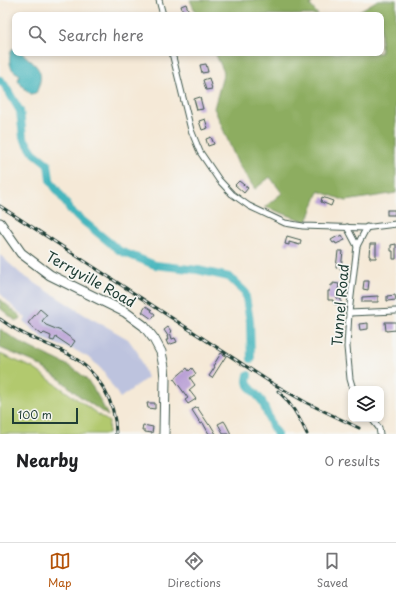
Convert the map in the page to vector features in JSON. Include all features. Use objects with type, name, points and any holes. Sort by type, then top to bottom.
[{"type":"highway","name":"Terryville Road","points":[[0,223],[21,253],[50,275],[125,312],[144,326],[154,339],[161,352],[164,367],[164,434]]},
{"type":"street","points":[[159,0],[162,12]]},
{"type":"street","points":[[173,56],[192,130],[200,152],[219,180],[232,194],[249,206],[285,223],[303,226],[347,228],[366,228],[396,224]]},
{"type":"street","name":"Tunnel Road","points":[[347,228],[357,246]]},
{"type":"street","name":"Tunnel Road","points":[[351,386],[347,347],[349,313],[357,246],[366,228]]},
{"type":"street","points":[[349,313],[396,311]]},
{"type":"street","points":[[374,422],[379,428],[380,434]]},
{"type":"shaded area","points":[[0,255],[21,274],[85,315],[128,339],[138,353],[147,378],[120,398],[102,370],[91,359],[75,350],[44,339],[24,322],[26,318],[0,293]]},
{"type":"green space","points":[[190,0],[315,0],[310,5],[316,12],[196,12]]},
{"type":"green space","points":[[378,0],[396,0],[396,193],[346,201],[319,191],[307,222],[265,207],[282,193],[270,177],[255,189],[238,164],[214,108],[224,72],[216,56],[384,56],[384,12],[357,12]]},
{"type":"green space","points":[[0,299],[20,316],[20,320],[16,321],[0,308]]},
{"type":"green space","points":[[0,329],[21,343],[77,371],[94,389],[108,416],[78,395],[61,380],[34,362],[0,348]]},
{"type":"green space","points":[[0,354],[33,368],[109,422],[108,434],[0,434]]},
{"type":"water","points":[[12,49],[12,56],[25,56],[39,70],[40,79],[36,93],[31,94],[18,80],[20,75],[11,67],[10,54]]},
{"type":"building","points":[[186,4],[189,12],[183,12],[181,6]]},
{"type":"building","points":[[206,64],[208,72],[202,73],[200,65]]},
{"type":"building","points":[[209,78],[212,89],[206,90],[203,80]]},
{"type":"building","points":[[200,97],[203,109],[197,110],[194,99]]},
{"type":"building","points":[[205,119],[208,128],[202,130],[199,121]]},
{"type":"building","points":[[211,137],[214,144],[208,146],[206,139]]},
{"type":"building","points":[[239,181],[248,188],[244,193],[235,185]]},
{"type":"building","points":[[322,197],[333,201],[331,206],[321,202]]},
{"type":"building","points":[[387,210],[395,210],[395,215],[387,215]]},
{"type":"building","points":[[342,235],[345,240],[336,244],[331,240],[338,236],[339,237]]},
{"type":"building","points":[[287,236],[301,240],[300,245],[289,242],[289,245],[285,244]]},
{"type":"building","points":[[370,244],[376,244],[376,258],[370,258],[369,256]]},
{"type":"building","points":[[396,244],[396,259],[393,259],[391,245]]},
{"type":"building","points":[[338,251],[343,251],[341,269],[336,268]]},
{"type":"building","points":[[364,281],[369,281],[368,290],[363,289]]},
{"type":"building","points":[[333,283],[339,284],[337,298],[341,299],[341,305],[334,304],[333,300],[328,300],[328,291],[330,291]]},
{"type":"building","points":[[395,295],[396,300],[387,301],[387,296]]},
{"type":"building","points":[[378,296],[378,302],[362,302],[362,297]]},
{"type":"building","points":[[146,306],[155,314],[152,319],[142,312]]},
{"type":"building","points":[[40,309],[47,315],[42,321],[46,325],[61,331],[75,341],[71,347],[56,337],[54,341],[50,340],[51,336],[44,333],[42,335],[28,323]]},
{"type":"building","points":[[385,322],[396,322],[396,330],[386,331]]},
{"type":"building","points":[[368,323],[368,329],[360,330],[359,324]]},
{"type":"building","points":[[168,327],[171,331],[172,339],[175,338],[177,342],[168,345],[166,340],[168,340],[168,336],[164,330]]},
{"type":"building","points":[[221,353],[226,356],[212,378],[209,376]]},
{"type":"building","points":[[187,368],[189,371],[192,368],[196,374],[190,378],[195,385],[189,390],[196,399],[188,404],[185,400],[188,398],[174,379]]},
{"type":"building","points":[[147,403],[155,403],[155,409],[148,408]]},
{"type":"building","points":[[197,407],[216,434],[209,434],[203,423],[201,424],[192,410]]},
{"type":"building","points":[[224,421],[231,434],[223,434],[218,424]]},
{"type":"building","points":[[143,425],[153,427],[152,433],[142,431]]},
{"type":"waterway","points":[[0,80],[20,111],[23,137],[33,152],[48,164],[50,180],[72,212],[120,251],[155,265],[198,270],[229,277],[245,292],[250,321],[251,359]]},
{"type":"waterway","points":[[248,375],[248,385],[262,401],[272,426],[277,434]]},
{"type":"railway","points":[[0,206],[270,382],[307,403],[359,428]]},
{"type":"railway","points":[[0,319],[12,328],[64,352],[79,361],[88,369],[96,378],[109,398],[113,410],[116,434]]},
{"type":"railway","points":[[278,391],[295,411],[307,434]]}]
